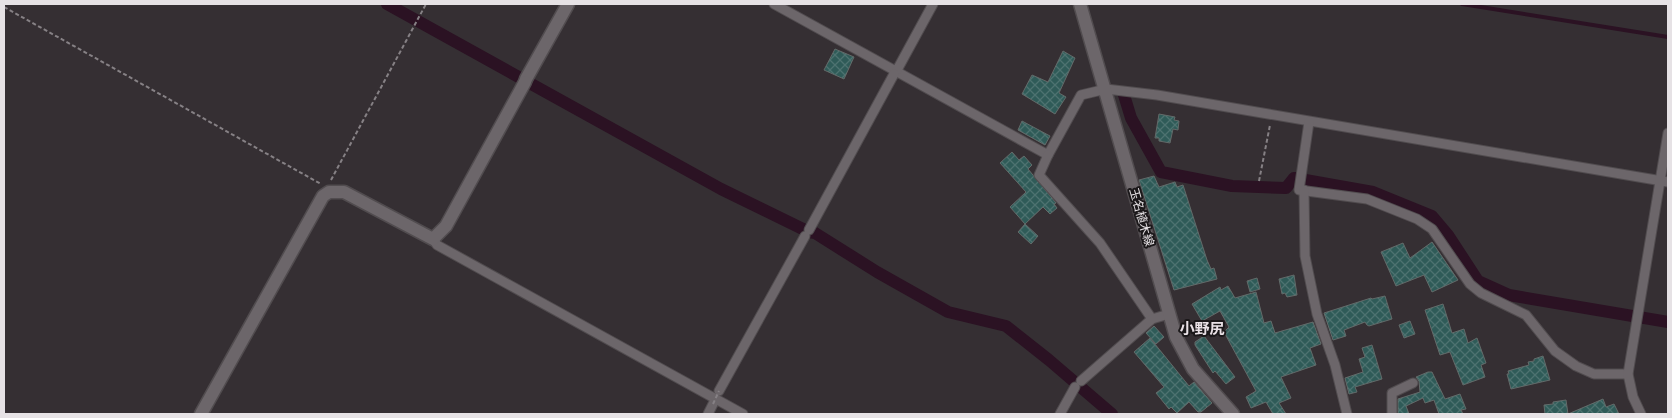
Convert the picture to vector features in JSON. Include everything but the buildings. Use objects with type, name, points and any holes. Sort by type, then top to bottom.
[{"type":"street","points":[[433,239],[446,226],[568,4]]},
{"type":"street","points":[[774,4],[1048,155]]},
{"type":"street","points":[[719,391],[933,4]]},
{"type":"street","name":"玉名植木線","points":[[1080,4],[1176,337],[1193,369],[1233,414]]},
{"type":"street","points":[[1152,319],[1100,243],[1039,175],[1081,95],[1106,89],[1664,181]]},
{"type":"street","points":[[1309,122],[1299,190],[1368,199],[1417,219],[1432,229],[1470,284],[1481,293],[1526,315],[1554,351],[1576,366],[1594,374],[1628,374]]},
{"type":"street","points":[[1641,414],[1633,397],[1628,374],[1664,181],[1668,133]]},
{"type":"street","points":[[1304,190],[1305,256],[1317,314],[1335,365],[1346,414]]},
{"type":"street","points":[[201,414],[316,205],[323,196],[330,192],[344,192],[433,239],[437,245],[743,414]]},
{"type":"street","points":[[1060,414],[1078,384],[1152,319],[1169,314]]},
{"type":"street","points":[[1392,414],[1392,393],[1413,383]]},
{"type":"street","points":[[708,414],[713,404]]},
{"type":"path","points":[[330,192],[331,176],[426,4]]},
{"type":"path","points":[[4,7],[316,180],[330,192]]},
{"type":"path","points":[[1259,181],[1272,115]]},
{"type":"path","points":[[713,404],[719,391]]},
{"type":"waterway","points":[[387,4],[721,189],[809,232],[815,233],[877,272],[948,312],[1006,326],[1112,414]]},
{"type":"waterway","points":[[1462,4],[1668,37]]},
{"type":"waterway","points":[[1124,95],[1131,118],[1161,172],[1232,186],[1286,188],[1294,178],[1373,192],[1432,216],[1448,235],[1478,281],[1509,295],[1668,322]]},
{"type":"district","name":"小野尻","points":[[1202,328]]}]
